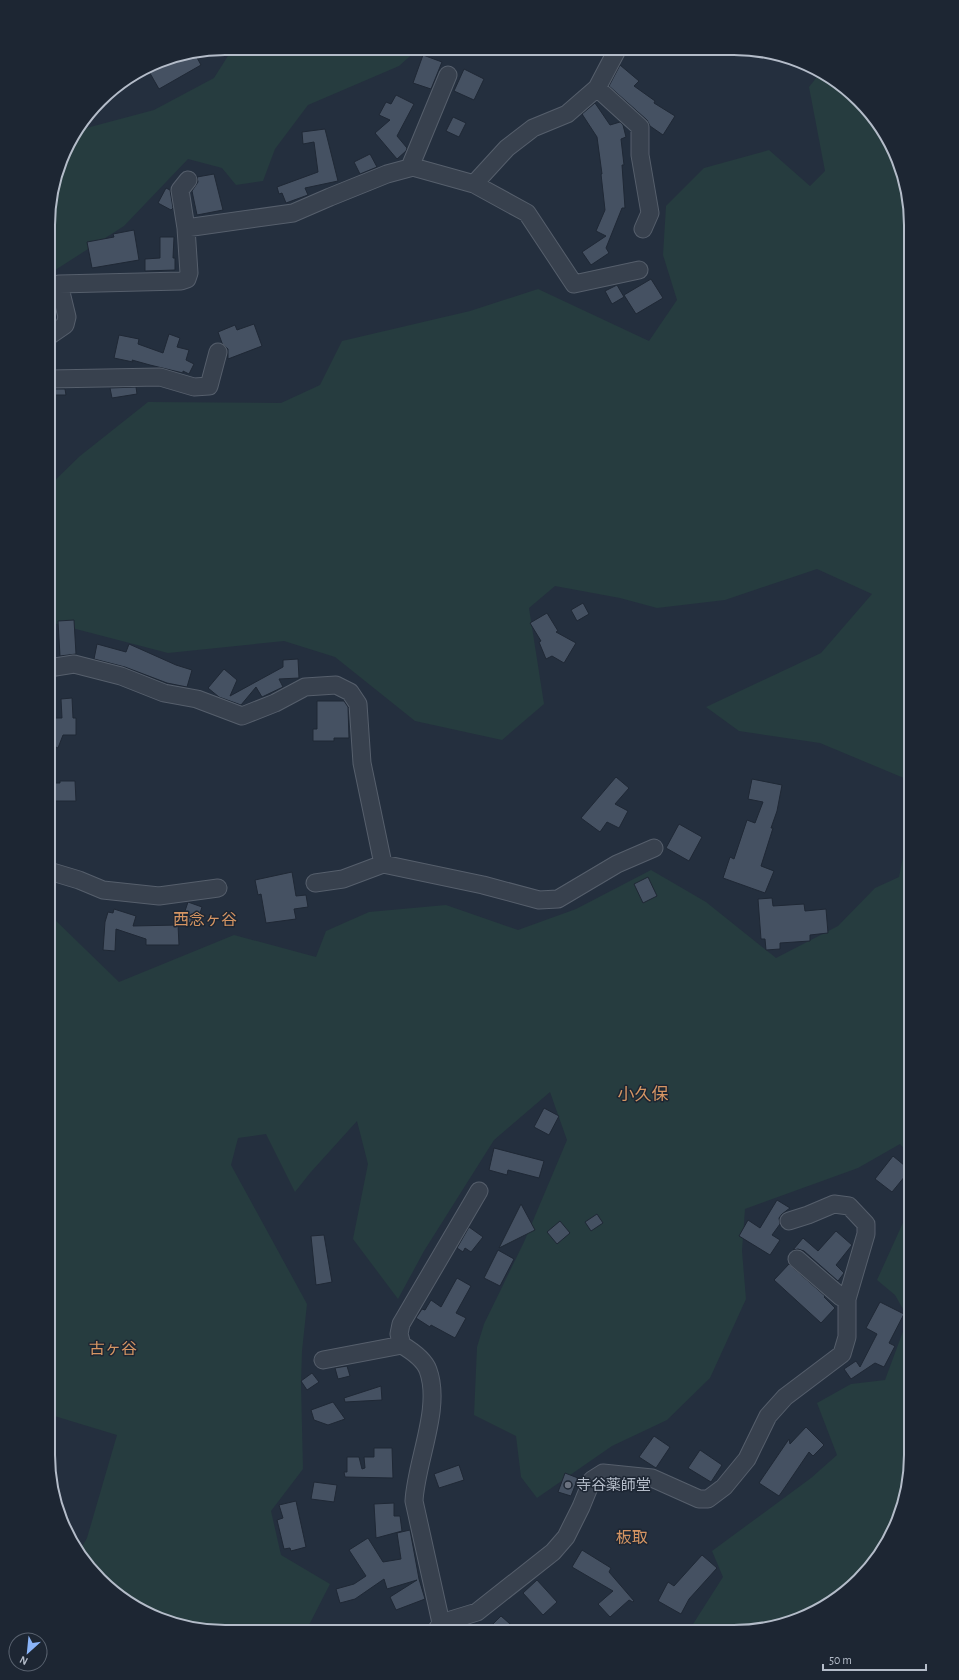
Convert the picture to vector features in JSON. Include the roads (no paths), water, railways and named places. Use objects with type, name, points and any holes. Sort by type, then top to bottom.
[{"type":"street","points":[[474,184],[507,148],[533,128],[567,114],[597,88],[614,55]]},
{"type":"street","points":[[410,167],[448,75]]},
{"type":"street","points":[[597,88],[640,127],[640,155],[650,213],[643,229]]},
{"type":"street","points":[[186,228],[293,213],[330,196],[387,174],[413,167],[474,184],[527,213],[574,284],[639,270]]},
{"type":"street","points":[[55,332],[65,325],[67,317],[59,284],[181,281],[186,279],[189,273],[186,228],[180,190],[188,180]]},
{"type":"street","points":[[55,379],[160,377],[194,387],[209,386],[218,352]]},
{"type":"street","points":[[55,667],[74,664],[121,676],[164,692],[197,699],[242,716],[274,703],[306,687],[336,685],[350,692],[358,704],[362,763],[383,864]]},
{"type":"street","points":[[315,883],[343,880],[383,864],[483,885],[539,900],[558,899],[617,864],[654,848]]},
{"type":"street","points":[[55,873],[79,880],[103,890],[159,896],[218,888]]},
{"type":"street","points":[[438,1625],[414,1501],[415,1484],[431,1413],[431,1389],[428,1370],[417,1354],[402,1344],[400,1334],[401,1324],[479,1191]]},
{"type":"street","points":[[443,1625],[477,1612],[553,1552],[566,1537],[581,1508],[592,1480],[603,1473],[652,1478],[699,1499],[708,1499],[724,1487],[747,1459],[768,1416],[785,1397],[842,1354],[847,1337],[847,1299],[866,1234],[866,1224],[849,1206],[834,1204],[808,1215],[789,1220]]},
{"type":"street","points":[[797,1260],[841,1297],[847,1299]]},
{"type":"street","points":[[323,1360],[402,1344]]},
{"type":"place","name":"寺谷薬師堂","points":[[568,1485]]},
{"type":"district","name":"西念ヶ谷","points":[[205,920]]},
{"type":"district","name":"小久保","points":[[643,1094]]},
{"type":"district","name":"古ヶ谷","points":[[113,1349]]},
{"type":"district","name":"板取","points":[[632,1538]]}]
